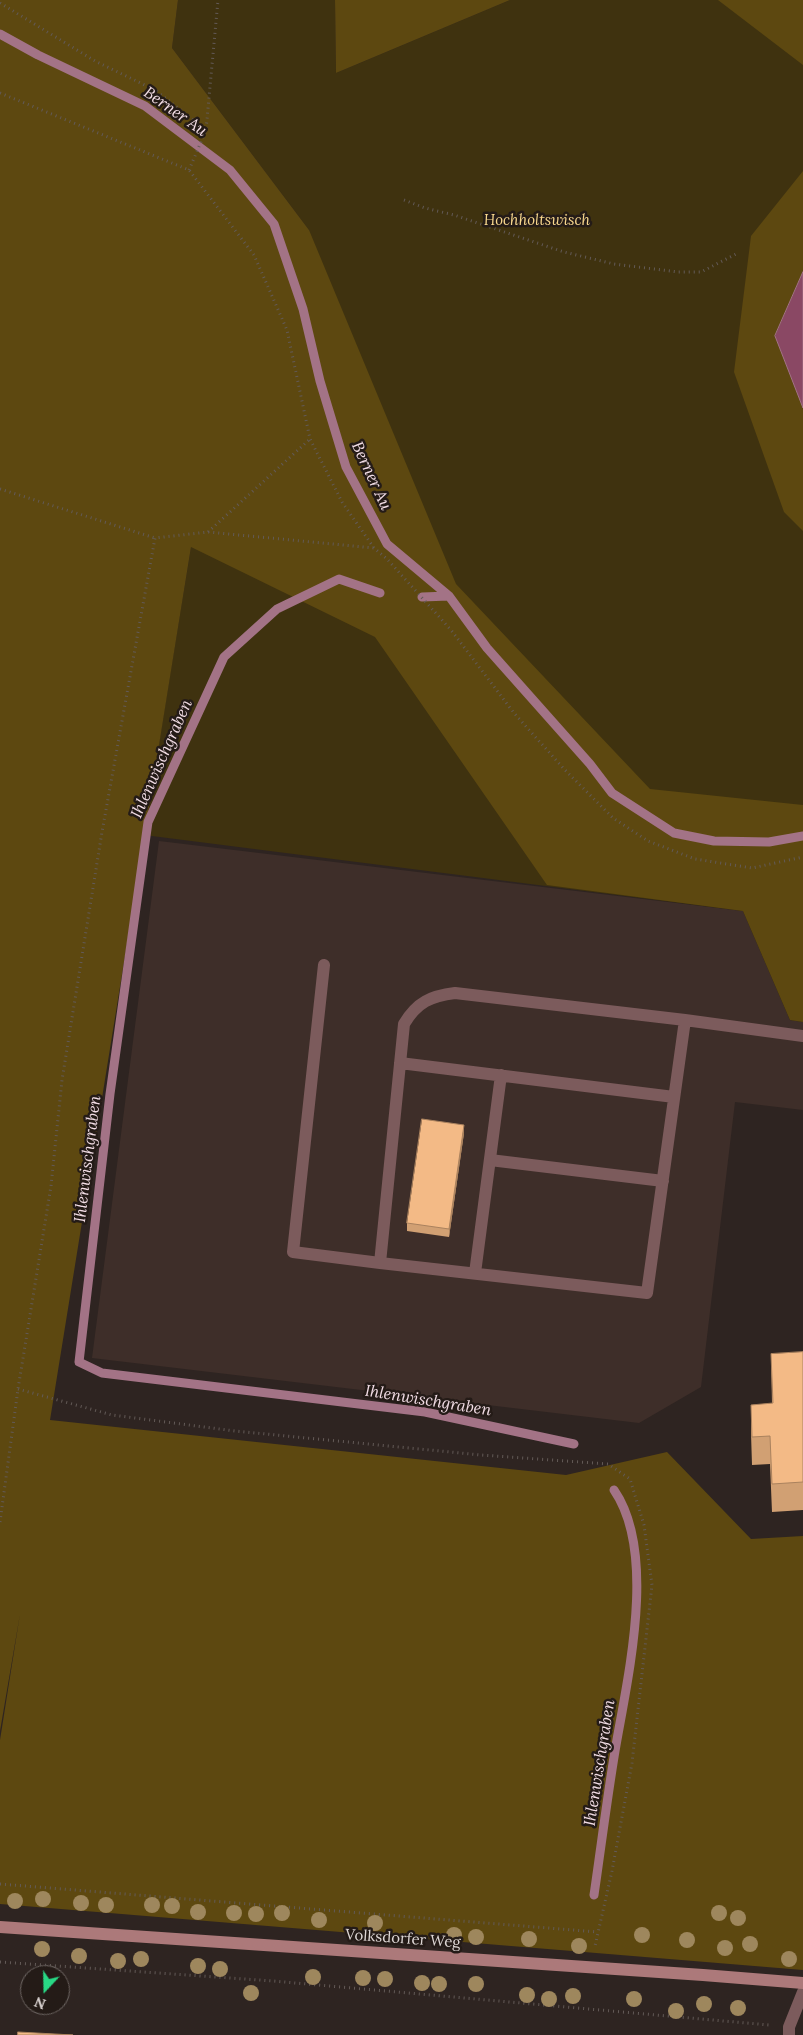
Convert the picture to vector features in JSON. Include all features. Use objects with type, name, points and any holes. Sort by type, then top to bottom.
[{"type":"street","points":[[324,965],[292,1252],[647,1293],[685,1020]]},
{"type":"street","points":[[380,1263],[404,1024],[415,1009],[436,996],[455,993],[803,1036]]},
{"type":"street","points":[[400,1062],[674,1097]]},
{"type":"street","points":[[475,1273],[502,1075]]},
{"type":"street","points":[[490,1160],[663,1181]]},
{"type":"street","name":"Volksdorfer Weg","points":[[0,1927],[803,1983]]},
{"type":"street","points":[[789,2031],[803,1992]]},
{"type":"path","points":[[189,170],[206,130],[218,0]]},
{"type":"path","points":[[0,3],[95,60],[155,90],[206,130]]},
{"type":"path","points":[[0,93],[189,170],[254,255],[287,330],[310,439],[342,502],[374,548],[387,558],[451,630],[514,713],[564,769],[613,818],[648,841],[696,859],[752,868],[803,858]]},
{"type":"path","points":[[404,200],[564,252],[614,264],[678,272],[701,272],[738,252]]},
{"type":"path","points":[[208,532],[310,439]]},
{"type":"path","points":[[0,489],[155,538],[208,532],[374,548]]},
{"type":"path","points":[[0,1522],[18,1389],[51,1186],[62,1080],[71,1022],[102,832],[155,538]]},
{"type":"path","points":[[18,1389],[112,1415],[235,1431],[480,1455],[608,1464],[630,1479],[644,1525],[652,1585],[632,1763],[612,1871],[590,1968]]},
{"type":"path","points":[[0,1884],[598,1932]]},
{"type":"path","points":[[0,1962],[273,1981],[789,2031]]},
{"type":"shaded area","points":[[0,0],[178,0],[172,48],[309,230],[456,584],[650,789],[803,805],[803,1022],[790,1020],[743,911],[547,885],[375,637],[191,547],[50,1420],[566,1475],[667,1452],[751,1539],[803,1536],[803,1970],[0,1904],[0,1740],[20,1614],[0,1731]]},
{"type":"shaded area","points":[[335,0],[510,0],[336,73]]},
{"type":"shaded area","points":[[718,0],[803,0],[803,65]]},
{"type":"shaded area","points":[[803,171],[803,272],[775,336],[803,408],[803,531],[784,512],[734,372],[751,236]]},
{"type":"shaded area","points":[[803,272],[803,408],[775,336]]},
{"type":"shaded area","points":[[159,841],[743,911],[790,1020],[803,1022],[803,1110],[735,1102],[701,1387],[639,1423],[92,1358]]},
{"type":"green space","name":"Hochholtswisch","points":[[178,0],[335,0],[336,73],[510,0],[803,0],[803,1022],[790,1020],[743,911],[144,835],[191,547],[309,230],[172,48]]},
{"type":"building","points":[[422,1119],[464,1125],[449,1229],[407,1223]]},
{"type":"building","points":[[803,1352],[803,1482],[772,1484],[770,1436],[752,1437],[751,1405],[773,1403],[771,1354]]},
{"type":"building","points":[[18,2032],[73,2035],[18,2035]]},
{"type":"waterway","name":"Berner Au","points":[[0,34],[38,55],[145,106],[230,170],[274,224],[303,309],[320,381],[346,467],[387,544],[449,596],[487,648],[590,764],[612,793],[674,833],[714,841],[769,842],[803,836]]},
{"type":"waterway","name":"Ihlenwischgraben","points":[[380,593],[339,579],[277,609],[224,657],[148,822],[110,1094],[79,1362],[102,1373],[425,1412],[574,1444]]},
{"type":"waterway","points":[[422,597],[449,596]]},
{"type":"waterway","name":"Ihlenwischgraben","points":[[594,1895],[636,1618],[637,1582],[634,1548],[627,1517],[614,1490]]}]
